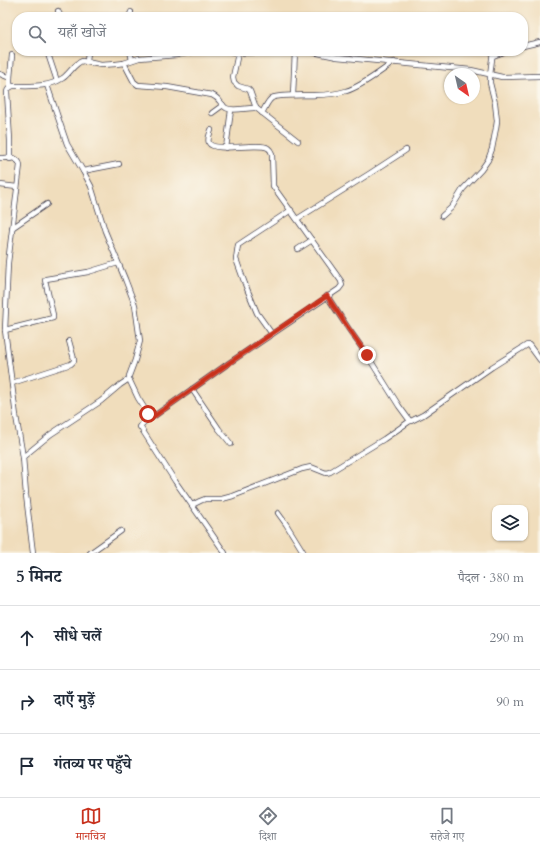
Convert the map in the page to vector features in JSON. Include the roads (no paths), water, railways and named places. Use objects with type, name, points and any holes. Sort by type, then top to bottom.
[{"type":"street","points":[[528,45],[540,42]]},
{"type":"street","points":[[10,158],[7,92],[10,87],[12,55]]},
{"type":"street","points":[[49,56],[57,81]]},
{"type":"street","points":[[87,62],[88,56]]},
{"type":"street","points":[[131,56],[132,60]]},
{"type":"street","points":[[10,87],[47,85],[57,81],[82,61],[101,65],[124,63],[144,57],[157,56]]},
{"type":"street","points":[[237,56],[233,77],[234,82],[238,86],[248,89],[256,108],[298,141]]},
{"type":"street","points":[[293,96],[295,56]]},
{"type":"street","points":[[332,56],[471,70],[502,77],[540,76]]},
{"type":"street","points":[[442,216],[452,207],[465,186],[481,170],[488,160],[492,149],[497,121],[495,103],[490,83],[493,56]]},
{"type":"street","points":[[262,113],[271,98],[276,96],[334,94],[346,91],[357,87],[394,62]]},
{"type":"street","points":[[124,63],[134,82],[138,85],[166,87],[206,94],[216,97],[226,108],[231,110],[256,108]]},
{"type":"street","points":[[0,74],[10,78]]},
{"type":"street","points":[[47,85],[67,144],[83,170],[92,190],[104,231],[125,279],[134,305],[140,341],[129,379],[138,398],[150,417]]},
{"type":"street","points":[[212,113],[223,105]]},
{"type":"street","points":[[226,148],[231,110]]},
{"type":"street","points":[[211,130],[208,140],[210,144],[214,146],[226,148],[261,147],[268,148],[270,150],[272,154],[273,186],[342,284],[338,289],[153,417],[150,417],[140,427],[225,553]]},
{"type":"street","points":[[297,219],[406,150]]},
{"type":"street","points":[[0,158],[16,159],[20,166],[8,263],[5,330],[7,353],[23,457],[33,553]]},
{"type":"street","points":[[83,170],[119,164]]},
{"type":"street","points":[[0,185],[17,187]]},
{"type":"street","points":[[12,228],[47,204]]},
{"type":"street","points":[[272,334],[257,313],[245,284],[236,259],[238,245],[291,210]]},
{"type":"street","points":[[298,249],[312,240]]},
{"type":"street","points":[[5,330],[53,318],[45,280],[46,278],[88,272],[118,263]]},
{"type":"street","points":[[327,296],[410,421]]},
{"type":"street","points":[[12,383],[74,362],[69,341]]},
{"type":"street","points":[[192,505],[205,499],[222,499],[233,496],[302,469],[311,468],[326,473],[330,472],[384,439],[410,421],[423,415],[527,344],[540,360]]},
{"type":"street","points":[[23,457],[51,434],[101,401],[129,379]]},
{"type":"street","points":[[192,389],[231,444]]},
{"type":"street","points":[[278,513],[304,553]]},
{"type":"street","points":[[90,553],[120,531]]}]
